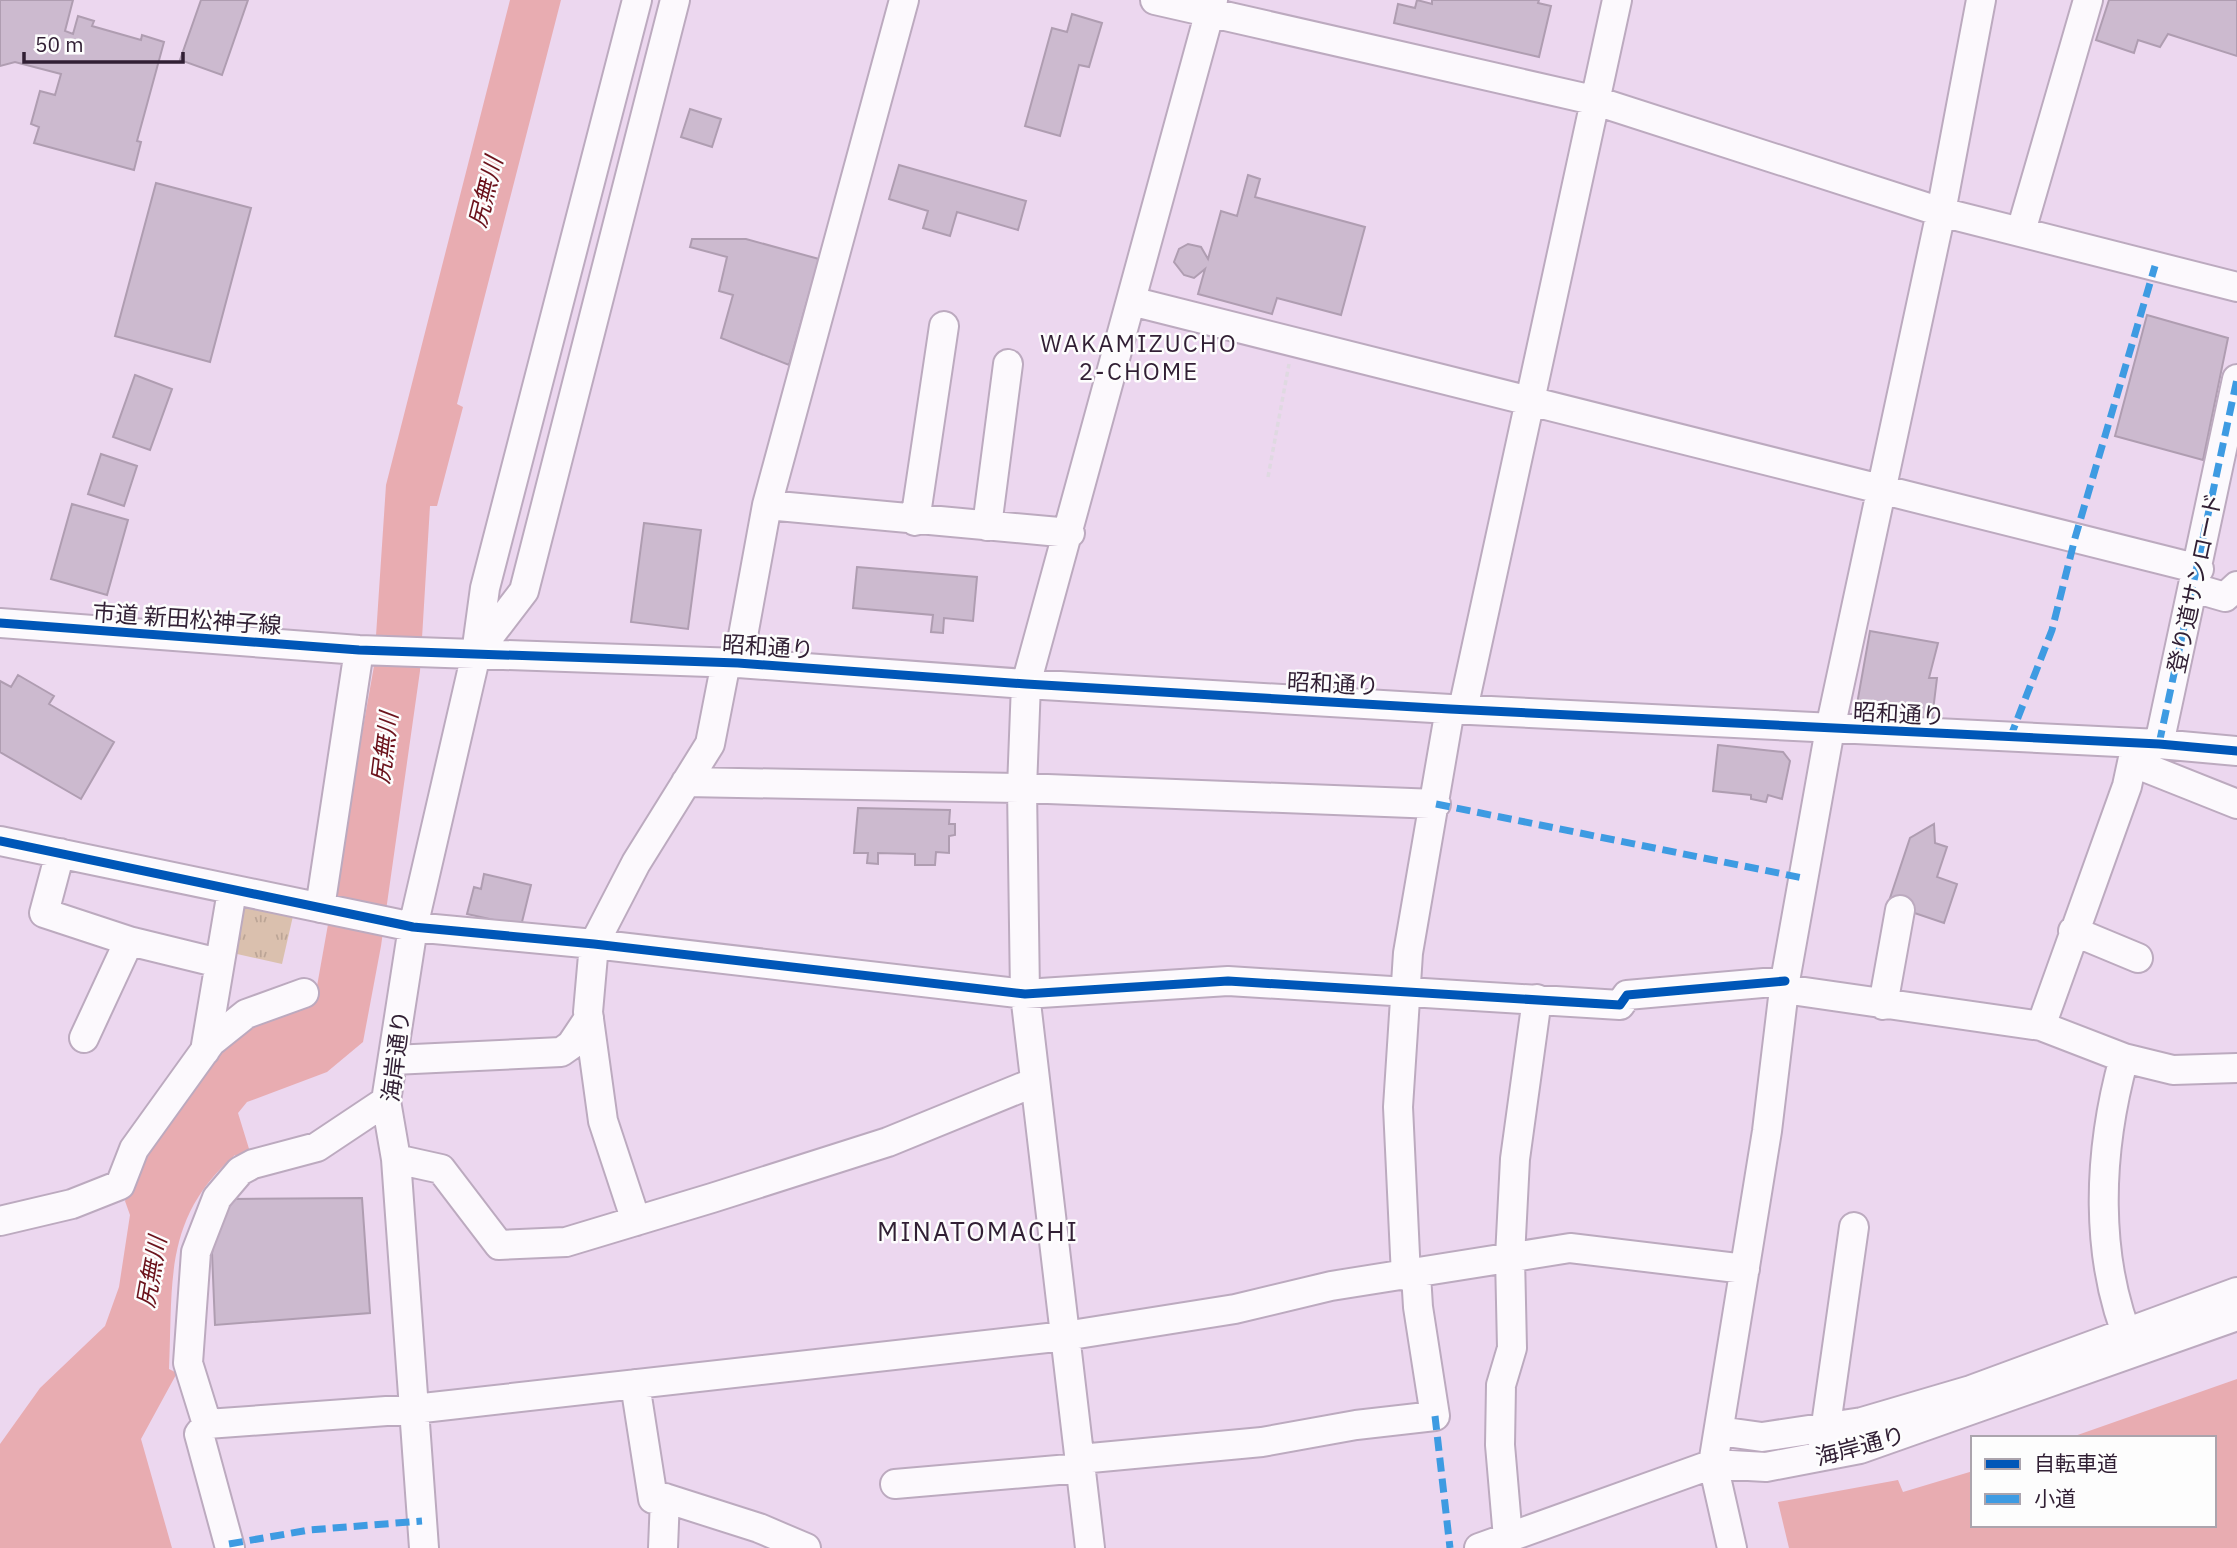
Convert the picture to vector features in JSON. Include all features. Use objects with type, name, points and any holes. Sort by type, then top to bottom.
[{"type":"street","name":"海岸通り","points":[[424,1548],[396,1159],[386,1101],[413,927],[476,653],[485,588],[637,0]]},
{"type":"street","points":[[476,653],[524,591],[675,0]]},
{"type":"street","points":[[636,1221],[603,1121],[589,1018],[594,944],[636,863],[710,744],[732,663],[767,505],[904,0]]},
{"type":"street","points":[[1155,0],[1211,6],[1593,100],[1941,212],[2237,287]]},
{"type":"street","points":[[895,1484],[1262,1442],[1356,1425],[1435,1416],[1411,1275],[1398,1107],[1408,953],[1456,709],[1529,404],[1594,112],[1593,100],[1617,0]]},
{"type":"street","points":[[1732,1548],[1713,1464],[1767,1131],[1784,985],[1830,729],[1941,212],[1981,0]]},
{"type":"street","points":[[2021,231],[2088,0]]},
{"type":"street","points":[[1090,1548],[1025,994],[1022,788],[1026,684],[1070,533],[1211,6]]},
{"type":"street","points":[[1131,301],[1529,404],[1880,489],[2196,579],[2233,598]]},
{"type":"street","points":[[915,521],[944,326]]},
{"type":"street","points":[[987,526],[1008,365]]},
{"type":"street","name":"登り道サンロード","points":[[2041,1026],[2073,930],[2143,750],[2196,579],[2237,379]]},
{"type":"street","points":[[767,505],[915,521],[1070,533]]},
{"type":"street","name":"市道 新田松神子線","points":[[0,623],[365,650],[427,652]]},
{"type":"street","points":[[324,910],[365,650]]},
{"type":"street","name":"昭和通り","points":[[427,652],[732,663],[1026,684],[1830,729],[2143,750],[2237,751]]},
{"type":"street","points":[[2143,750],[2237,804]]},
{"type":"street","points":[[685,782],[1022,788],[1436,804]]},
{"type":"street","points":[[0,841],[386,923],[1025,994],[1228,981],[1620,1005],[1627,995],[1784,985],[1883,1005],[2041,1026],[2124,1058],[2173,1070],[2237,1068]]},
{"type":"street","points":[[60,853],[44,912],[130,941],[219,963]]},
{"type":"street","points":[[205,1051],[232,891]]},
{"type":"street","points":[[1883,1005],[1900,910]]},
{"type":"street","points":[[2073,930],[2138,958]]},
{"type":"street","points":[[84,1038],[130,941]]},
{"type":"street","points":[[0,1221],[72,1204],[120,1185],[134,1149],[205,1051],[246,1014],[304,993]]},
{"type":"street","points":[[1508,1538],[1500,1445],[1502,1385],[1511,1348],[1510,1257],[1515,1159],[1537,999]]},
{"type":"street","points":[[393,1060],[561,1052],[571,1045],[589,1018]]},
{"type":"street","points":[[2124,1058],[2112,1101],[2104,1163],[2114,1301],[2130,1342]]},
{"type":"street","points":[[396,1159],[441,1169],[499,1245],[566,1242],[888,1142],[1035,1082]]},
{"type":"street","points":[[207,1424],[188,1363],[196,1252],[217,1198],[233,1178],[253,1164],[317,1147],[386,1101]]},
{"type":"street","points":[[1822,1456],[1854,1227]]},
{"type":"street","points":[[230,1548],[199,1434],[207,1424],[414,1409],[1065,1336],[1235,1309],[1331,1286],[1570,1248],[1745,1269]]},
{"type":"street","points":[[1719,1431],[1762,1437],[1862,1422],[2130,1342],[2237,1292]]},
{"type":"street","name":"海岸通り","points":[[1479,1548],[1713,1464],[1766,1467],[1860,1449],[2130,1342],[2237,1316]]},
{"type":"street","points":[[635,1384],[653,1499],[665,1498],[759,1528],[806,1548]]},
{"type":"street","points":[[663,1548],[665,1498]]},
{"type":"path","points":[[1268,477],[1294,342]]},
{"type":"green space","points":[[239,904],[293,916],[282,964],[228,952]]},
{"type":"water","name":"尻無川","points":[[510,0],[561,0],[457,404],[463,407],[437,506],[430,506],[420,671],[381,946],[363,1042],[327,1072],[247,1102],[238,1113],[250,1152],[239,1163],[235,1155],[212,1179],[195,1203],[184,1227],[176,1253],[171,1308],[169,1369],[177,1373],[141,1439],[172,1548],[0,1548],[0,1444],[40,1388],[105,1326],[119,1287],[130,1215],[125,1201],[144,1156],[236,1033],[314,1003],[374,666],[386,485]]},
{"type":"water","points":[[2237,1379],[2237,1548],[1789,1548],[1778,1502],[1898,1480],[1903,1492],[1971,1472],[1971,1527],[2216,1527],[2216,1436],[2075,1436]]},
{"type":"building","points":[[0,0],[73,0],[65,31],[73,34],[78,16],[94,21],[92,26],[141,40],[142,35],[164,42],[137,141],[141,142],[134,170],[34,143],[39,127],[31,124],[40,91],[55,95],[61,74],[15,62],[0,66]]},
{"type":"building","points":[[201,0],[248,0],[222,75],[180,60]]},
{"type":"building","points":[[1417,0],[1432,4],[1432,0],[1539,0],[1538,3],[1551,6],[1539,57],[1394,23],[1398,4],[1415,8]]},
{"type":"building","points":[[2109,0],[2237,0],[2237,56],[2168,34],[2160,47],[2138,40],[2134,53],[2096,40]]},
{"type":"building","points":[[1072,14],[1102,23],[1089,67],[1079,65],[1060,136],[1025,126],[1052,28],[1067,32]]},
{"type":"building","points":[[690,109],[721,119],[712,147],[681,137]]},
{"type":"building","points":[[899,165],[1026,201],[1018,230],[957,212],[950,236],[923,228],[928,211],[889,199]]},
{"type":"building","points":[[1248,175],[1260,179],[1255,197],[1365,227],[1341,315],[1277,298],[1272,314],[1198,294],[1205,269],[1194,278],[1184,275],[1174,262],[1179,249],[1188,244],[1201,247],[1208,259],[1221,211],[1237,216]]},
{"type":"building","points":[[156,183],[251,208],[210,362],[115,336]]},
{"type":"building","points":[[692,239],[746,239],[819,259],[789,365],[721,338],[733,295],[719,291],[727,257],[690,247]]},
{"type":"building","points":[[2147,315],[2228,338],[2203,460],[2115,436]]},
{"type":"building","points":[[135,375],[172,389],[150,450],[113,437]]},
{"type":"building","points":[[101,454],[137,466],[124,506],[88,494]]},
{"type":"building","points":[[72,504],[128,520],[107,595],[51,579]]},
{"type":"building","points":[[644,523],[701,530],[688,629],[631,622]]},
{"type":"building","points":[[857,567],[977,577],[973,621],[944,618],[943,633],[931,632],[933,615],[853,608]]},
{"type":"building","points":[[1870,631],[1938,643],[1929,678],[1937,678],[1932,719],[1863,712],[1857,704]]},
{"type":"building","points":[[18,675],[54,696],[49,704],[114,742],[81,799],[0,752],[0,681],[11,687]]},
{"type":"building","points":[[1718,745],[1783,752],[1790,761],[1782,799],[1768,795],[1766,802],[1751,799],[1751,795],[1713,791]]},
{"type":"building","points":[[858,808],[950,810],[949,824],[955,824],[955,835],[949,836],[949,853],[936,852],[935,865],[915,865],[915,854],[878,853],[878,864],[867,863],[868,853],[854,853]]},
{"type":"building","points":[[1934,824],[1935,843],[1947,847],[1937,877],[1957,884],[1944,923],[1888,904],[1910,838]]},
{"type":"building","points":[[484,874],[531,885],[521,926],[467,914],[474,887],[481,889]]},
{"type":"building","points":[[362,1198],[370,1313],[215,1325],[212,1253],[219,1220],[231,1199]]},
{"type":"marked path","points":[[2010,738],[2052,630],[2075,538],[2155,266]]},
{"type":"marked path","points":[[2159,744],[2237,379]]},
{"type":"marked path","points":[[1436,804],[1803,878]]},
{"type":"marked path","points":[[1435,1416],[1450,1548]]},
{"type":"marked path","points":[[229,1544],[309,1530],[422,1521]]},
{"type":"cycle path","points":[[0,623],[359,650],[738,663],[1026,684],[1450,709],[2159,744],[2237,751]]},
{"type":"cycle path","points":[[0,841],[413,927],[594,944],[1025,994],[1228,981],[1620,1005],[1627,995],[1785,981]]},
{"type":"district","name":"WAKAMIZUCHO 2-CHOME","points":[[1139,357]]},
{"type":"district","name":"MINATOMACHI","points":[[978,1231]]}]
